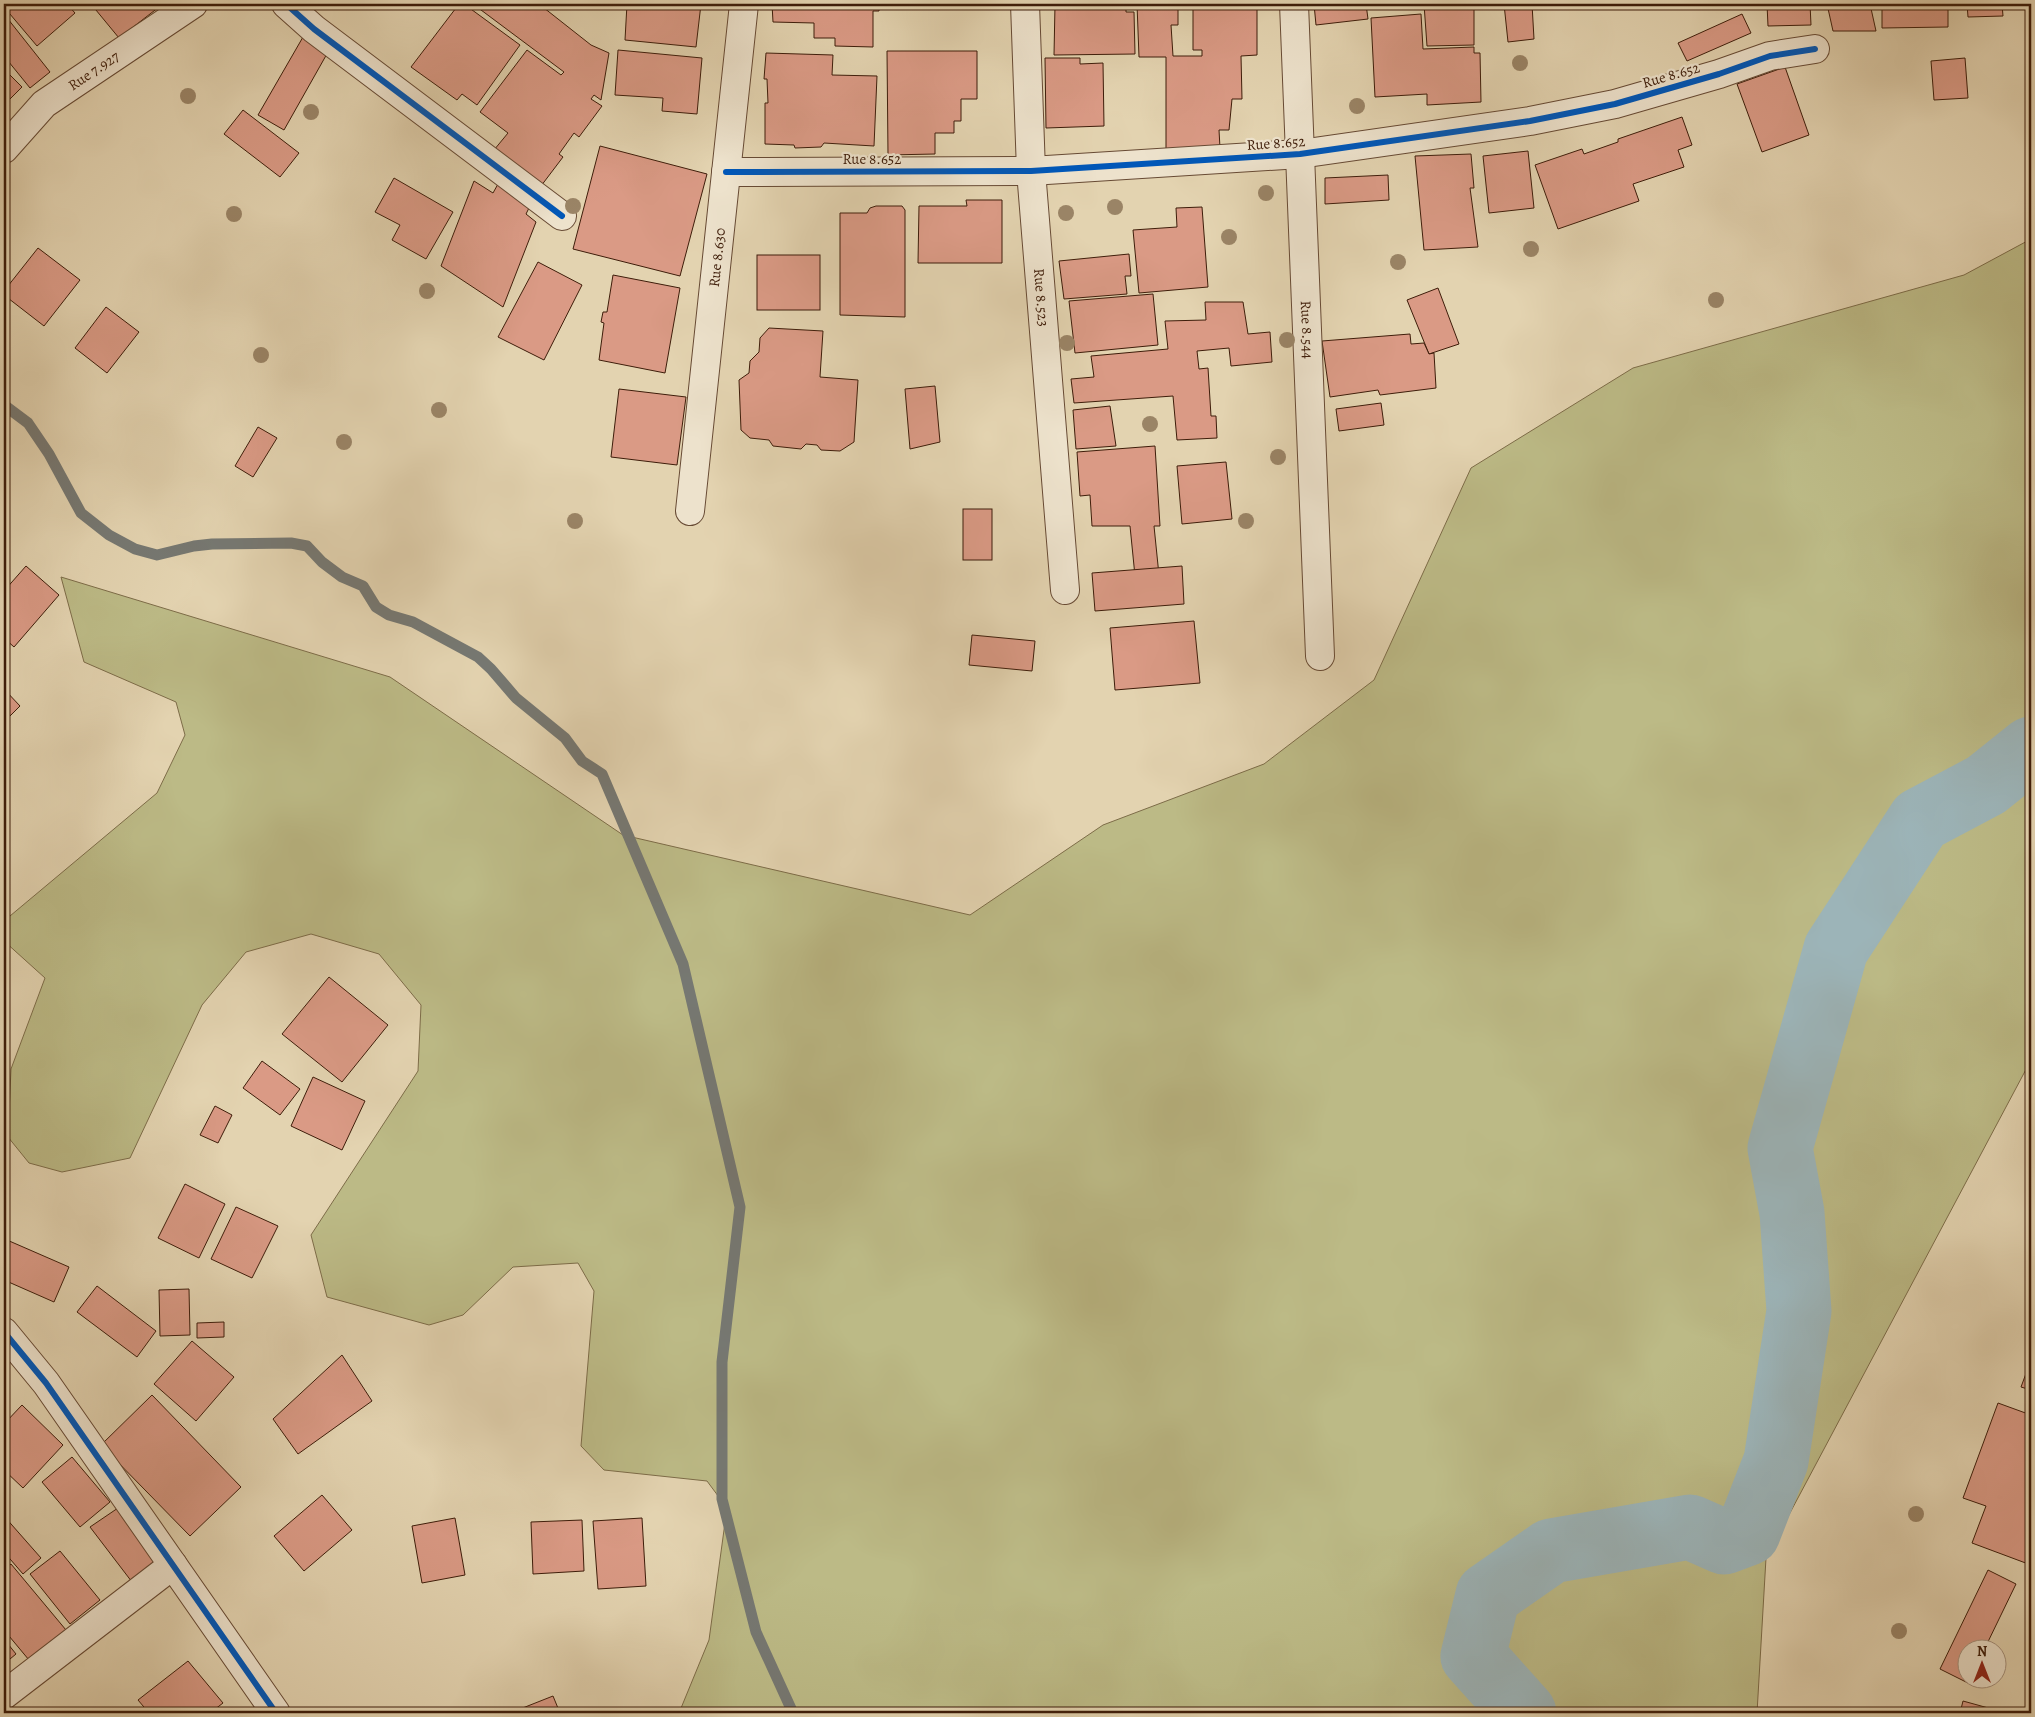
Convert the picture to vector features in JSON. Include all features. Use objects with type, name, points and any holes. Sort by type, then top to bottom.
[{"type":"street","name":"Rue 7.927","points":[[4,149],[44,104],[193,4]]},
{"type":"street","points":[[286,4],[314,30],[562,216]]},
{"type":"street","name":"Rue 8.630","points":[[690,511],[744,4]]},
{"type":"street","name":"Rue 8.523","points":[[1025,4],[1031,171],[1065,590]]},
{"type":"street","name":"Rue 8.544","points":[[1294,4],[1320,656]]},
{"type":"street","name":"Rue 8.652","points":[[726,172],[1031,171],[1300,154],[1448,134],[1558,116],[1615,104],[1720,74],[1770,56],[1816,49]]},
{"type":"street","points":[[4,1332],[46,1383],[276,1713]]},
{"type":"street","points":[[4,1695],[173,1565]]},
{"type":"shaded area","points":[[2031,239],[2031,1060],[1766,1558],[1757,1713],[679,1713],[709,1640],[727,1508],[707,1481],[604,1470],[581,1446],[594,1291],[578,1263],[513,1267],[463,1315],[429,1325],[327,1297],[311,1235],[418,1071],[421,1005],[379,954],[311,934],[246,952],[202,1005],[130,1158],[62,1172],[29,1163],[8,1137],[11,1069],[45,978],[4,941],[4,921],[157,793],[185,735],[176,702],[84,662],[61,577],[390,677],[623,835],[970,915],[1103,825],[1264,764],[1374,680],[1471,468],[1633,368],[1964,275]]},
{"type":"building","points":[[8,4],[67,4],[75,13],[37,46],[4,7]]},
{"type":"building","points":[[91,4],[156,4],[159,7],[119,38]]},
{"type":"building","points":[[459,4],[464,4],[520,45],[477,105],[462,94],[457,100],[411,67]]},
{"type":"building","points":[[473,4],[539,4],[591,45],[609,53],[601,100],[594,95],[591,99],[602,106],[579,137],[574,133],[559,154],[563,157],[541,186],[494,150],[508,133],[480,112],[527,50],[561,75],[564,72]]},
{"type":"building","points":[[627,4],[701,4],[696,47],[625,40]]},
{"type":"building","points":[[772,4],[879,4],[879,11],[873,11],[873,47],[835,46],[835,38],[814,38],[814,23],[773,22]]},
{"type":"building","points":[[1126,4],[1126,12],[1134,12],[1135,54],[1054,55],[1055,5]]},
{"type":"building","points":[[1137,4],[1178,4],[1178,25],[1171,25],[1173,56],[1202,56],[1202,50],[1193,50],[1193,4],[1257,4],[1257,55],[1241,56],[1242,99],[1232,99],[1229,130],[1219,130],[1220,148],[1166,151],[1166,57],[1139,57]]},
{"type":"building","points":[[1314,4],[1366,4],[1368,19],[1316,25]]},
{"type":"building","points":[[1424,4],[1474,4],[1474,45],[1427,46]]},
{"type":"building","points":[[1504,4],[1532,4],[1534,39],[1508,42]]},
{"type":"building","points":[[1767,4],[1810,4],[1811,25],[1768,26]]},
{"type":"building","points":[[1827,4],[1870,4],[1876,31],[1833,31]]},
{"type":"building","points":[[1882,4],[1948,4],[1948,27],[1882,28]]},
{"type":"building","points":[[1967,4],[2002,4],[2003,16],[1968,17]]},
{"type":"building","points":[[4,14],[50,72],[30,88],[4,56]]},
{"type":"building","points":[[1421,14],[1423,49],[1474,47],[1474,53],[1480,53],[1481,102],[1427,105],[1427,94],[1375,97],[1371,18]]},
{"type":"building","points":[[1742,14],[1751,33],[1687,61],[1678,43]]},
{"type":"building","points":[[303,37],[328,52],[284,130],[258,115]]},
{"type":"building","points":[[618,50],[702,58],[697,114],[662,111],[663,98],[615,95]]},
{"type":"building","points":[[887,51],[977,51],[977,99],[961,99],[961,121],[954,121],[954,133],[935,133],[935,154],[888,155]]},
{"type":"building","points":[[766,53],[833,55],[832,75],[877,76],[874,146],[824,143],[821,147],[795,148],[794,145],[765,144],[765,103],[768,103],[767,79],[764,79]]},
{"type":"building","points":[[1045,58],[1080,58],[1080,64],[1103,63],[1104,126],[1046,128]]},
{"type":"building","points":[[1965,58],[1968,98],[1934,100],[1931,61]]},
{"type":"building","points":[[1785,67],[1809,135],[1762,152],[1737,84]]},
{"type":"building","points":[[4,69],[22,87],[4,105]]},
{"type":"building","points":[[243,110],[299,153],[280,177],[224,134]]},
{"type":"building","points":[[1682,117],[1692,145],[1678,150],[1684,167],[1633,184],[1639,201],[1558,229],[1535,165],[1582,149],[1584,154],[1618,142],[1618,139]]},
{"type":"building","points":[[600,146],[707,174],[680,276],[573,249]]},
{"type":"building","points":[[1528,151],[1534,208],[1489,213],[1483,156]]},
{"type":"building","points":[[1471,154],[1474,188],[1470,188],[1478,247],[1424,250],[1415,156]]},
{"type":"building","points":[[1388,175],[1389,200],[1325,204],[1325,178]]},
{"type":"building","points":[[394,178],[453,212],[426,259],[392,240],[400,225],[375,212]]},
{"type":"building","points":[[474,181],[493,193],[498,184],[530,206],[526,214],[536,222],[503,307],[441,266]]},
{"type":"building","points":[[966,200],[1002,200],[1002,263],[918,263],[919,206],[967,206]]},
{"type":"building","points":[[876,206],[902,206],[905,210],[905,317],[840,315],[840,213],[867,213],[870,208]]},
{"type":"building","points":[[1202,207],[1208,287],[1139,293],[1133,230],[1177,227],[1176,208]]},
{"type":"building","points":[[38,248],[80,280],[44,326],[4,295],[4,291]]},
{"type":"building","points":[[1129,254],[1131,276],[1125,276],[1127,294],[1064,299],[1059,261]]},
{"type":"building","points":[[757,255],[820,255],[820,310],[757,310]]},
{"type":"building","points":[[538,262],[582,285],[544,360],[498,337]]},
{"type":"building","points":[[613,275],[680,288],[665,373],[599,360],[604,323],[601,322],[603,312],[607,312]]},
{"type":"building","points":[[1438,288],[1459,344],[1429,354],[1407,300]]},
{"type":"building","points":[[1153,294],[1158,345],[1075,353],[1069,301]]},
{"type":"building","points":[[1205,302],[1243,302],[1248,334],[1270,332],[1272,362],[1231,366],[1229,348],[1197,351],[1199,369],[1208,368],[1211,416],[1216,416],[1217,438],[1177,440],[1173,396],[1074,403],[1071,379],[1094,377],[1091,356],[1168,349],[1165,321],[1206,320]]},
{"type":"building","points":[[106,307],[139,332],[107,373],[75,348]]},
{"type":"building","points":[[769,328],[823,331],[820,377],[858,380],[854,442],[840,451],[821,450],[817,445],[806,444],[801,449],[773,446],[769,440],[750,438],[741,430],[739,380],[749,373],[750,361],[759,352],[760,338]]},
{"type":"building","points":[[1410,334],[1411,344],[1424,343],[1429,354],[1434,353],[1436,388],[1380,395],[1378,390],[1330,397],[1322,341]]},
{"type":"building","points":[[935,386],[940,442],[910,449],[905,389]]},
{"type":"building","points":[[619,389],[686,397],[677,465],[611,457]]},
{"type":"building","points":[[1381,403],[1384,425],[1339,431],[1336,409]]},
{"type":"building","points":[[1110,406],[1116,446],[1076,449],[1073,410]]},
{"type":"building","points":[[258,427],[277,438],[253,477],[235,466]]},
{"type":"building","points":[[1155,446],[1160,526],[1154,526],[1160,585],[1136,586],[1130,526],[1092,526],[1090,495],[1080,496],[1077,452]]},
{"type":"building","points":[[1226,462],[1232,519],[1182,524],[1177,466]]},
{"type":"building","points":[[963,509],[992,509],[992,560],[963,560]]},
{"type":"building","points":[[26,566],[59,595],[14,647],[4,638],[4,591]]},
{"type":"building","points":[[1182,566],[1184,604],[1095,611],[1092,573]]},
{"type":"building","points":[[1194,621],[1200,683],[1115,690],[1110,628]]},
{"type":"building","points":[[972,635],[1035,641],[1032,671],[969,665]]},
{"type":"building","points":[[4,689],[20,706],[4,722]]},
{"type":"building","points":[[329,977],[388,1025],[342,1082],[282,1034]]},
{"type":"building","points":[[262,1061],[300,1089],[280,1115],[243,1088]]},
{"type":"building","points":[[313,1077],[365,1101],[342,1150],[291,1126]]},
{"type":"building","points":[[215,1106],[232,1115],[218,1143],[200,1135]]},
{"type":"building","points":[[185,1184],[225,1204],[199,1258],[158,1238]]},
{"type":"building","points":[[236,1207],[278,1226],[252,1278],[211,1259]]},
{"type":"building","points":[[7,1240],[69,1267],[54,1302],[4,1280],[4,1247]]},
{"type":"building","points":[[97,1286],[156,1331],[137,1357],[77,1312]]},
{"type":"building","points":[[189,1289],[190,1335],[160,1336],[159,1290]]},
{"type":"building","points":[[224,1322],[224,1337],[197,1338],[197,1323]]},
{"type":"building","points":[[192,1341],[234,1377],[196,1421],[154,1384]]},
{"type":"building","points":[[342,1355],[372,1401],[298,1454],[273,1419]]},
{"type":"building","points":[[2031,1360],[2031,1390],[2021,1387]]},
{"type":"building","points":[[152,1395],[241,1487],[190,1536],[101,1445]]},
{"type":"building","points":[[1998,1403],[2031,1415],[2031,1446],[2027,1458],[2031,1460],[2031,1565],[1972,1543],[1986,1506],[1963,1498]]},
{"type":"building","points":[[22,1405],[63,1445],[23,1488],[4,1470],[4,1424]]},
{"type":"building","points":[[72,1457],[110,1502],[80,1527],[42,1482]]},
{"type":"building","points":[[322,1495],[352,1530],[304,1571],[274,1536]]},
{"type":"building","points":[[118,1508],[159,1562],[132,1582],[90,1527]]},
{"type":"building","points":[[4,1516],[41,1558],[23,1574],[4,1552]]},
{"type":"building","points":[[455,1518],[465,1575],[422,1583],[412,1526]]},
{"type":"building","points":[[642,1518],[646,1586],[598,1589],[593,1521]]},
{"type":"building","points":[[582,1520],[584,1571],[533,1574],[531,1522]]},
{"type":"building","points":[[60,1551],[100,1600],[70,1624],[30,1574]]},
{"type":"building","points":[[11,1564],[66,1630],[29,1660],[4,1630],[4,1570]]},
{"type":"building","points":[[1988,1570],[2016,1584],[1989,1640],[1958,1640],[1958,1678],[1940,1669]]},
{"type":"building","points":[[4,1639],[16,1654],[4,1664]]},
{"type":"building","points":[[188,1661],[223,1703],[210,1713],[149,1713],[138,1700]]},
{"type":"building","points":[[553,1696],[560,1713],[510,1713]]},
{"type":"building","points":[[1963,1701],[1992,1709],[1991,1713],[1960,1713]]},
{"type":"building","points":[[2001,1708],[2024,1713],[2000,1713]]},
{"type":"waterway","points":[[4,405],[28,423],[49,454],[81,513],[109,535],[135,549],[157,555],[194,546],[212,544],[291,543],[307,546],[322,562],[342,577],[363,586],[376,607],[389,615],[413,622],[478,657],[516,698],[565,738],[582,761],[602,774],[683,964],[740,1207],[722,1362],[722,1499],[756,1632],[793,1713]]},
{"type":"waterway","points":[[1524,1713],[1473,1656],[1488,1595],[1551,1551],[1690,1527],[1724,1542],[1748,1533],[1776,1461],[1799,1311],[1792,1213],[1780,1148],[1836,949],[1920,820],[1986,785],[2031,749]]},
{"type":"cycle path","points":[[286,4],[314,29],[562,216]]},
{"type":"cycle path","points":[[726,172],[1031,171],[1300,154],[1530,121],[1615,104],[1719,74],[1770,56],[1815,49]]},
{"type":"cycle path","points":[[4,1332],[46,1383],[276,1713]]}]
